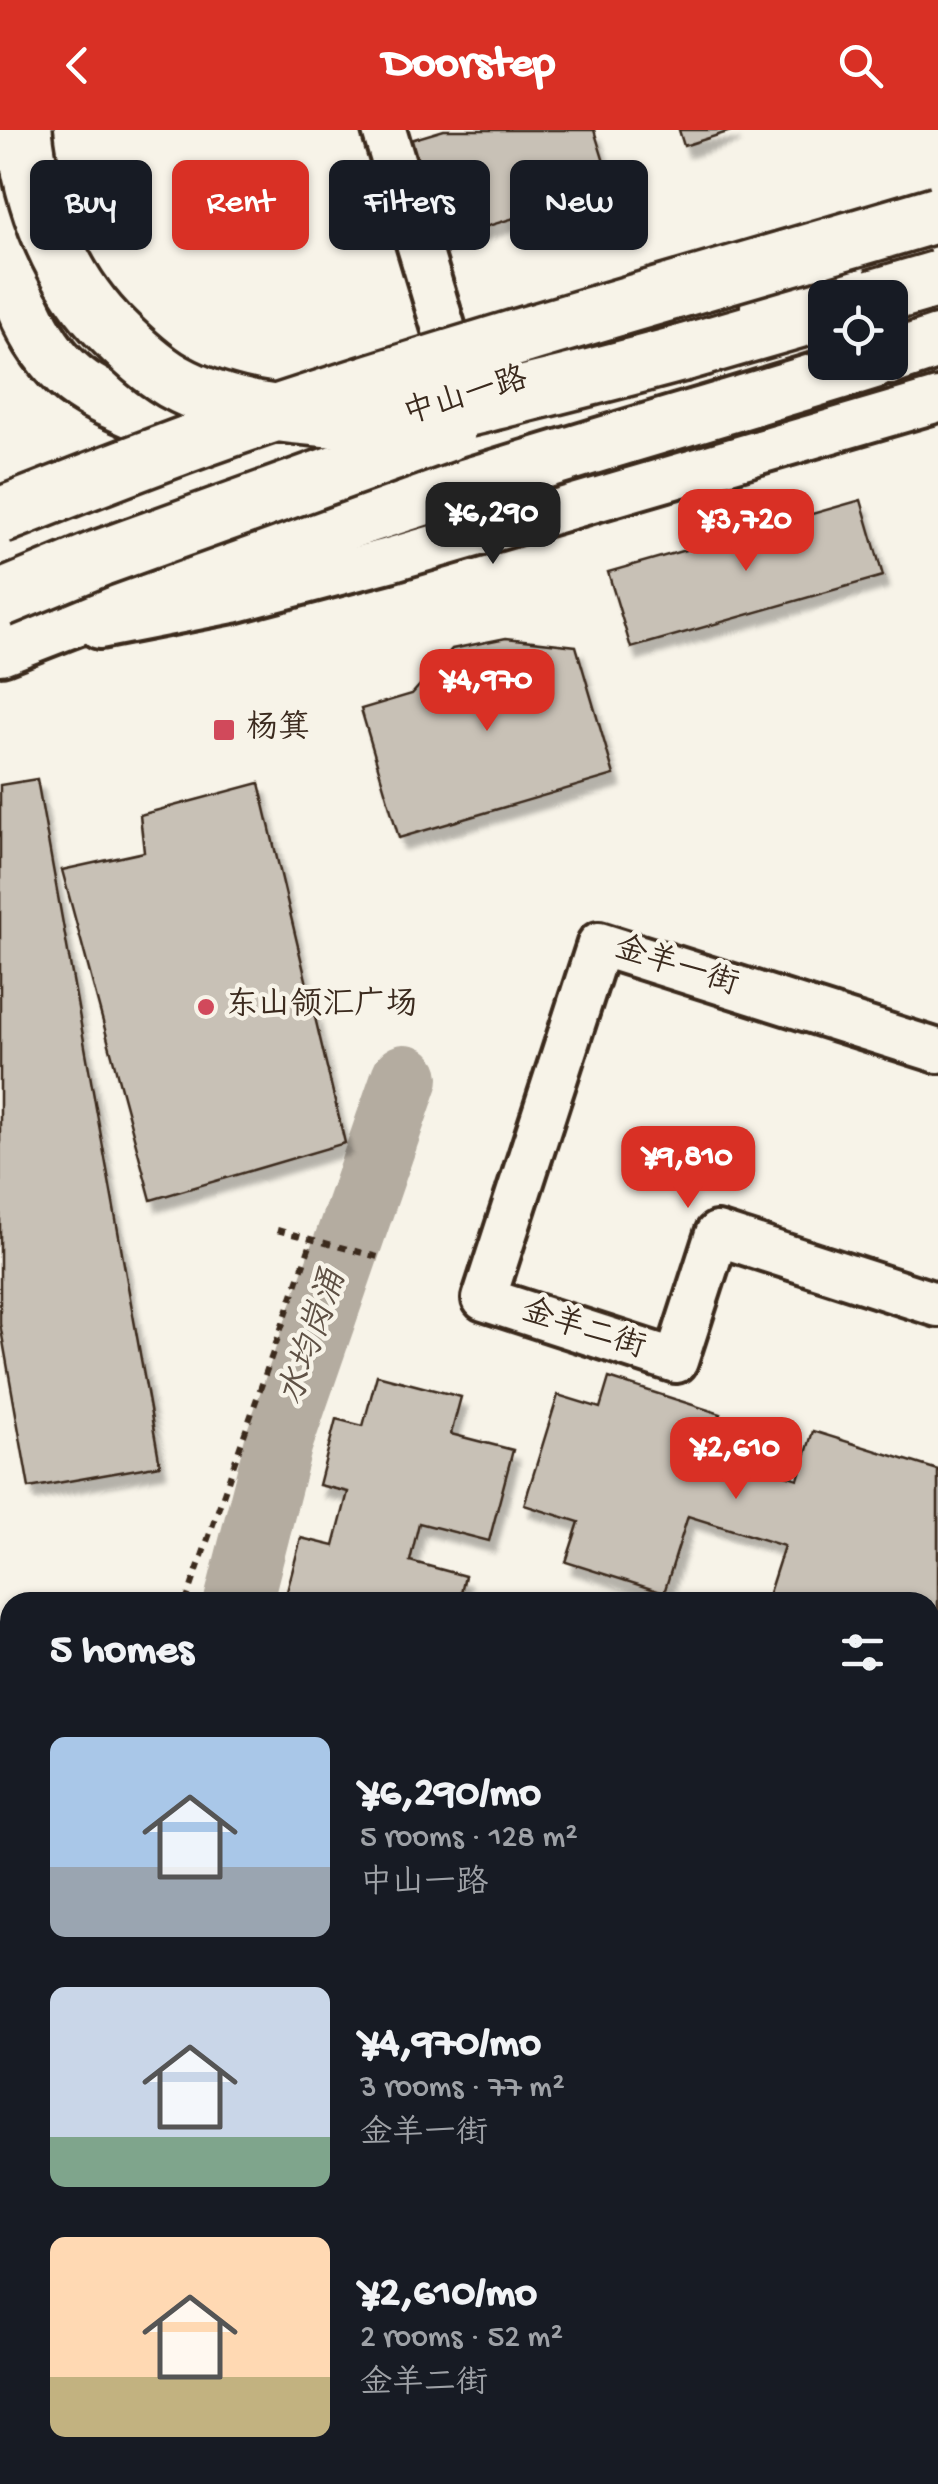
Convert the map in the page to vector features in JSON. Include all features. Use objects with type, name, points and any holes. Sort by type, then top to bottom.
[{"type":"highway","points":[[2,200],[13,130]]},
{"type":"highway","points":[[25,130],[26,158],[52,240],[80,292],[102,321],[141,358],[175,382],[251,410],[309,418],[420,417],[482,405],[808,317]]},
{"type":"highway","points":[[0,516],[209,436],[353,388],[938,214]]},
{"type":"highway","points":[[908,288],[938,279]]},
{"type":"highway","points":[[6,630],[100,558],[556,394],[682,353]]},
{"type":"main road","points":[[25,130],[2,200],[7,248],[25,310],[46,349],[64,370],[88,390],[174,428],[238,439],[326,440]]},
{"type":"main road","name":"中山一路","points":[[0,556],[248,464],[938,254]]},
{"type":"main road","points":[[908,352],[938,342]]},
{"type":"main road","points":[[6,630],[814,380]]},
{"type":"street","points":[[384,130],[446,336]]},
{"type":"street","points":[[88,390],[180,405],[225,399],[300,380],[938,186]]},
{"type":"street","points":[[6,630],[182,612],[389,560],[938,400]]},
{"type":"street","name":"金羊一街","points":[[484,1299],[599,944],[938,1052]]},
{"type":"street","name":"金羊二街","points":[[484,1299],[676,1361],[716,1234],[938,1305]]},
{"type":"path","points":[[277,1230],[385,1259]]},
{"type":"path","points":[[189,1592],[312,1240]]},
{"type":"building","points":[[444,130],[594,130],[603,160],[510,160],[510,219],[490,225],[490,160],[413,160],[407,141]]},
{"type":"building","points":[[679,130],[734,130],[684,146]]},
{"type":"building","points":[[861,500],[883,576],[631,648],[608,572]]},
{"type":"building","points":[[506,638],[576,646],[614,775],[399,838],[361,709],[412,694],[452,649]]},
{"type":"building","points":[[37,779],[160,1465],[29,1488],[0,1324],[0,785]]},
{"type":"building","name":"东山领汇广场","points":[[259,783],[345,1143],[151,1200],[62,870],[144,852],[140,815]]},
{"type":"building","points":[[377,1375],[461,1397],[451,1434],[513,1450],[489,1541],[419,1523],[410,1561],[465,1576],[461,1592],[287,1592],[301,1538],[334,1546],[348,1492],[319,1485],[336,1419],[363,1426]]},
{"type":"building","points":[[609,1378],[721,1414],[709,1451],[798,1479],[813,1431],[938,1470],[938,1592],[769,1592],[784,1546],[688,1516],[664,1592],[566,1562],[579,1522],[524,1505],[558,1395],[600,1408]]},
{"type":"waterway","name":"水均岗涌","points":[[241,1592],[279,1442],[405,1078]]},
{"type":"place","name":"杨箕","points":[[224,730]]},
{"type":"place","name":"东山领汇广场","points":[[206,1007]]}]
